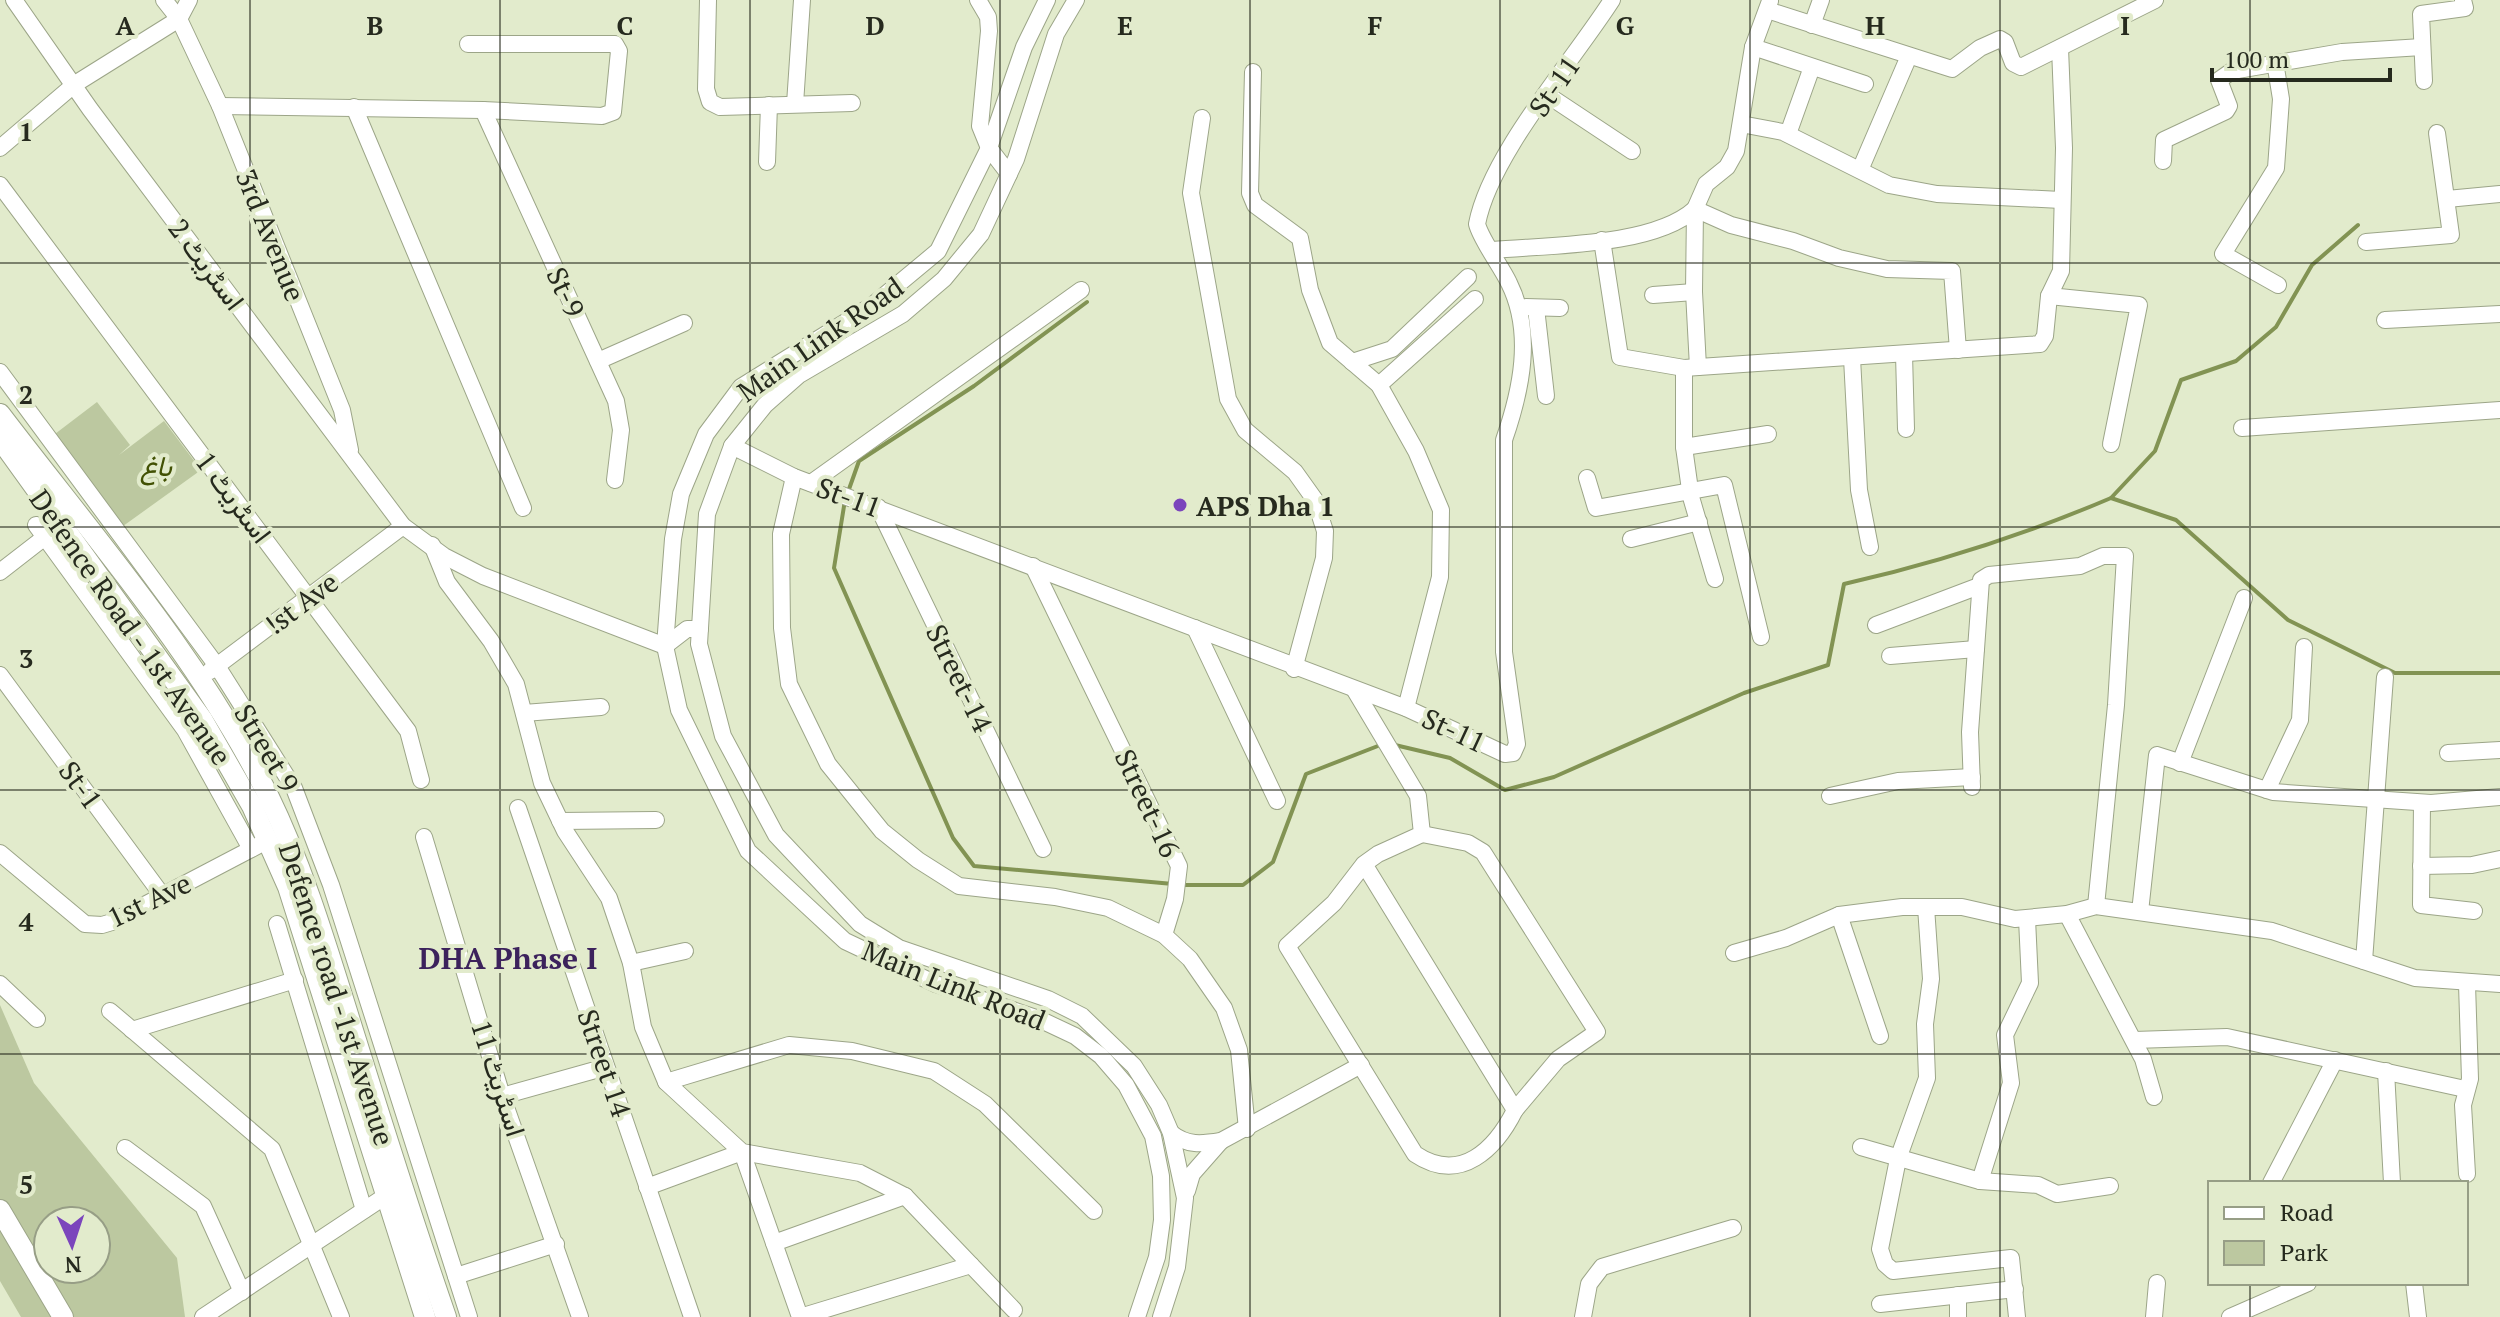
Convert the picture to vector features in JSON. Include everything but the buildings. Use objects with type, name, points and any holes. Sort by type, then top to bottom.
[{"type":"main road","name":"Defence road -1st Avenue","points":[[0,414],[100,562],[199,679],[267,795],[304,878],[416,1262],[446,1317]]},
{"type":"main road","name":"Defence Road - 1st Avenue","points":[[2,445],[100,562],[202,719],[252,806],[259,844],[288,887],[384,1197],[416,1262],[425,1317]]},
{"type":"main road","points":[[0,1210],[63,1317]]},
{"type":"street","name":"اسٹریٹ 2","points":[[14,0],[90,109],[403,526]]},
{"type":"street","name":"3rd Avenue","points":[[164,0],[179,19],[220,106],[342,410],[352,456]]},
{"type":"street","points":[[0,148],[75,84],[179,19],[189,0]]},
{"type":"street","points":[[708,0],[706,89],[710,102],[720,107],[852,103]]},
{"type":"street","points":[[795,104],[802,0]]},
{"type":"street","points":[[978,0],[988,17],[989,31],[979,118],[989,148],[1009,174]]},
{"type":"street","name":"Main Link Road","points":[[1047,0],[1024,47],[989,148],[938,251],[873,305],[741,387],[706,434],[681,494],[673,539],[665,646],[679,710],[748,851],[845,941],[936,984],[1039,1019],[1075,1036],[1101,1056],[1126,1085],[1153,1136],[1161,1176],[1162,1220],[1157,1257],[1137,1317]]},
{"type":"street","name":"Main Link Road","points":[[1076,0],[1056,34],[1009,174],[981,234],[944,279],[903,314],[799,375],[765,405],[732,446],[707,514],[699,644],[723,736],[776,835],[860,924],[899,948],[1048,999],[1082,1016],[1134,1066],[1159,1105],[1171,1133],[1185,1198],[1177,1267],[1161,1317]]},
{"type":"street","name":"St-11","points":[[732,446],[794,477],[1195,628],[1294,669],[1406,708],[1505,754],[1513,753],[1517,744],[1504,652],[1504,440],[1513,413],[1525,349],[1512,289],[1493,250],[1479,230],[1479,213],[1494,176],[1546,94],[1612,0]]},
{"type":"street","points":[[1812,25],[1821,0]]},
{"type":"street","points":[[1715,579],[1691,493],[1684,447],[1691,368],[1695,209],[1706,184],[1727,167],[1736,151],[1753,47],[1769,5],[1812,25],[1952,69],[1980,48],[2000,39],[2005,42],[2016,67],[2155,0]]},
{"type":"street","points":[[2424,81],[2421,14],[2465,8],[2463,0]]},
{"type":"street","points":[[220,106],[483,110],[602,116],[613,112],[619,51],[615,44],[468,44]]},
{"type":"street","points":[[1753,47],[1865,84]]},
{"type":"street","points":[[2163,161],[2165,140],[2226,111],[2229,106],[2219,80],[2247,67],[2342,52],[2422,47]]},
{"type":"street","points":[[1602,240],[1620,357],[1691,368],[2040,344],[2045,336],[2049,296],[2061,271],[2064,148],[2060,48]]},
{"type":"street","points":[[1860,170],[1909,56]]},
{"type":"street","points":[[2275,62],[2281,99],[2276,168],[2223,254],[2278,285]]},
{"type":"street","points":[[1788,134],[1812,67]]},
{"type":"street","points":[[1253,72],[1250,193],[1255,205],[1300,238],[1310,290],[1330,343],[1379,385],[1416,451],[1441,510],[1440,577],[1406,708]]},
{"type":"street","points":[[1546,94],[1632,151]]},
{"type":"street","points":[[767,162],[769,105]]},
{"type":"street","points":[[354,107],[523,508]]},
{"type":"street","name":"St-9","points":[[483,110],[616,401],[621,430],[615,480]]},
{"type":"street","points":[[1202,118],[1191,193],[1228,399],[1245,430],[1295,472],[1315,500],[1325,531],[1324,558],[1294,669]]},
{"type":"street","points":[[1741,124],[1788,134],[1889,185],[1937,194],[2061,200]]},
{"type":"street","points":[[2366,242],[2451,235],[2437,133]]},
{"type":"street","name":"اسٹریٹ 1","points":[[0,185],[408,731],[421,780]]},
{"type":"street","points":[[2447,199],[2500,194]]},
{"type":"street","points":[[1493,250],[1602,240],[1649,231],[1687,216],[1695,209]]},
{"type":"street","points":[[1695,209],[1731,225],[1793,241],[1839,258],[1887,269],[1952,271],[1958,350]]},
{"type":"street","points":[[1352,362],[1392,349],[1468,277]]},
{"type":"street","points":[[811,483],[1081,290]]},
{"type":"street","points":[[1653,295],[1694,292]]},
{"type":"street","points":[[2049,296],[2139,305],[2111,444]]},
{"type":"street","points":[[1379,385],[1475,299]]},
{"type":"street","points":[[1516,307],[1560,308]]},
{"type":"street","points":[[1536,308],[1546,396]]},
{"type":"street","points":[[2385,320],[2500,314]]},
{"type":"street","points":[[598,361],[684,323]]},
{"type":"street","points":[[829,331],[841,350]]},
{"type":"street","points":[[1904,354],[1906,429]]},
{"type":"street","points":[[1852,358],[1859,490],[1870,547]]},
{"type":"street","name":"Street 9","points":[[0,372],[217,666],[299,802],[331,885],[469,1317]]},
{"type":"street","points":[[2242,428],[2500,410]]},
{"type":"street","points":[[1684,447],[1768,434]]},
{"type":"street","points":[[794,477],[781,534],[782,628],[789,684],[828,764],[882,831],[918,860],[959,886],[1055,897],[1108,908],[1164,935],[1190,959],[1224,1008],[1239,1050],[1247,1129]]},
{"type":"street","points":[[1587,478],[1596,508],[1724,485],[1761,637]]},
{"type":"street","name":"Street-14","points":[[871,505],[1043,849]]},
{"type":"street","points":[[1631,539],[1699,522]]},
{"type":"street","points":[[403,526],[444,556],[483,576],[665,646],[687,629],[700,629]]},
{"type":"street","name":"!st Ave","points":[[199,679],[403,526]]},
{"type":"street","points":[[0,572],[41,531],[185,730],[235,813],[259,844]]},
{"type":"street","points":[[432,545],[447,582],[491,641],[516,684],[542,783],[560,821],[609,898],[631,963],[643,1027],[666,1082],[742,1152],[800,1317],[971,1265]]},
{"type":"street","points":[[1876,625],[1979,586],[1989,575],[2080,566],[2103,556],[2125,556],[2116,705],[2096,906]]},
{"type":"street","name":"Street-16","points":[[1033,566],[1179,866],[1175,899],[1164,935]]},
{"type":"street","points":[[1830,796],[1898,781],[1972,782],[1970,732],[1979,586]]},
{"type":"street","points":[[2180,763],[2244,598]]},
{"type":"street","points":[[1195,628],[1277,801]]},
{"type":"street","points":[[2267,790],[2300,720],[2304,647]]},
{"type":"street","points":[[1890,656],[1976,649]]},
{"type":"street","name":"St-1","points":[[0,675],[162,895]]},
{"type":"street","points":[[2364,961],[2385,677]]},
{"type":"street","points":[[1354,689],[1421,805],[1422,834]]},
{"type":"street","points":[[524,713],[601,707]]},
{"type":"street","points":[[2448,753],[2500,750]]},
{"type":"street","points":[[2140,912],[2157,755],[2267,790],[2422,803],[2500,797]]},
{"type":"street","points":[[2422,803],[2421,905],[2474,911]]},
{"type":"street","name":"Street 14","points":[[518,808],[692,1317]]},
{"type":"street","points":[[560,821],[656,820]]},
{"type":"street","points":[[1422,834],[1468,843],[1483,852],[1597,1032],[1558,1059],[1515,1110],[1498,1141],[1478,1158],[1449,1164],[1421,1158],[1396,1127],[1287,946],[1334,903],[1364,864],[1378,854],[1422,834]]},
{"type":"street","name":"اسٹریٹ 11","points":[[424,837],[502,1096],[580,1317]]},
{"type":"street","name":"1st Ave","points":[[0,853],[85,924],[102,925],[259,844]]},
{"type":"street","points":[[2421,866],[2472,865],[2500,859]]},
{"type":"street","points":[[1364,864],[1515,1110]]},
{"type":"street","points":[[1734,953],[1839,915],[1962,907],[2027,919],[2067,914],[2096,906],[2272,931],[2415,978],[2500,984]]},
{"type":"street","points":[[1926,907],[1931,979],[1925,1024],[1927,1078],[1898,1159],[1880,1249],[1888,1269],[2011,1258],[2017,1317]]},
{"type":"street","points":[[2067,914],[2134,1040],[2154,1097]]},
{"type":"street","points":[[1839,915],[1880,1036]]},
{"type":"street","points":[[1980,1181],[2011,1083],[2005,1035],[2030,983],[2027,919]]},
{"type":"street","points":[[277,924],[364,1210]]},
{"type":"street","points":[[845,941],[860,924]]},
{"type":"street","points":[[631,963],[685,951]]},
{"type":"street","points":[[132,1030],[295,980]]},
{"type":"street","points":[[0,984],[37,1019]]},
{"type":"street","points":[[2467,984],[2470,1079],[2465,1089],[2467,1174]]},
{"type":"street","points":[[110,1011],[272,1149],[341,1317]]},
{"type":"street","points":[[2134,1040],[2209,1035],[2465,1089]]},
{"type":"street","points":[[666,1082],[789,1045],[852,1051],[934,1071],[985,1104],[1094,1211]]},
{"type":"street","points":[[2272,1181],[2335,1060]]},
{"type":"street","points":[[1171,1133],[1180,1141],[1195,1144],[1221,1141],[1361,1065]]},
{"type":"street","points":[[502,1096],[606,1067]]},
{"type":"street","points":[[2386,1071],[2392,1181]]},
{"type":"street","points":[[1185,1198],[1192,1174],[1221,1141]]},
{"type":"street","points":[[1861,1147],[1980,1181],[2038,1185],[2057,1194],[2110,1186]]},
{"type":"street","points":[[125,1148],[203,1206],[242,1292]]},
{"type":"street","points":[[647,1187],[742,1152],[860,1173],[905,1196],[1014,1310]]},
{"type":"street","points":[[774,1243],[905,1196]]},
{"type":"street","points":[[203,1317],[384,1197]]},
{"type":"street","points":[[1583,1317],[1589,1284],[1602,1267],[1733,1228]]},
{"type":"street","points":[[456,1276],[556,1244]]},
{"type":"street","points":[[2154,1317],[2157,1283]]},
{"type":"street","points":[[2230,1317],[2303,1285]]},
{"type":"street","points":[[2414,1285],[2418,1317]]},
{"type":"street","points":[[1880,1304],[2015,1289]]},
{"type":"street","points":[[1958,1295],[1958,1317]]},
{"type":"green space","name":"باغ","points":[[97,402],[130,445],[119,455],[164,421],[201,470],[119,529],[51,437]]},
{"type":"green space","points":[[0,1005],[34,1083],[177,1258],[185,1317],[21,1317],[0,1281]]},
{"type":"waterway","points":[[2111,498],[2155,451],[2181,380],[2236,361],[2276,327],[2312,265],[2358,225]]},
{"type":"waterway","points":[[848,492],[859,461],[974,386],[1087,302]]},
{"type":"waterway","points":[[1395,745],[1450,758],[1505,790],[1554,777],[1744,693],[1828,665],[1844,584],[1980,547],[2111,498],[2176,520],[2288,620],[2395,673],[2500,673]]},
{"type":"waterway","points":[[845,500],[834,568],[953,838],[974,866],[1173,884]]},
{"type":"waterway","points":[[1182,885],[1243,885],[1273,862],[1306,774],[1383,744]]},
{"type":"place","name":"APS Dha 1","points":[[1180,505]]},
{"type":"district","name":"DHA Phase I","points":[[508,958]]}]
